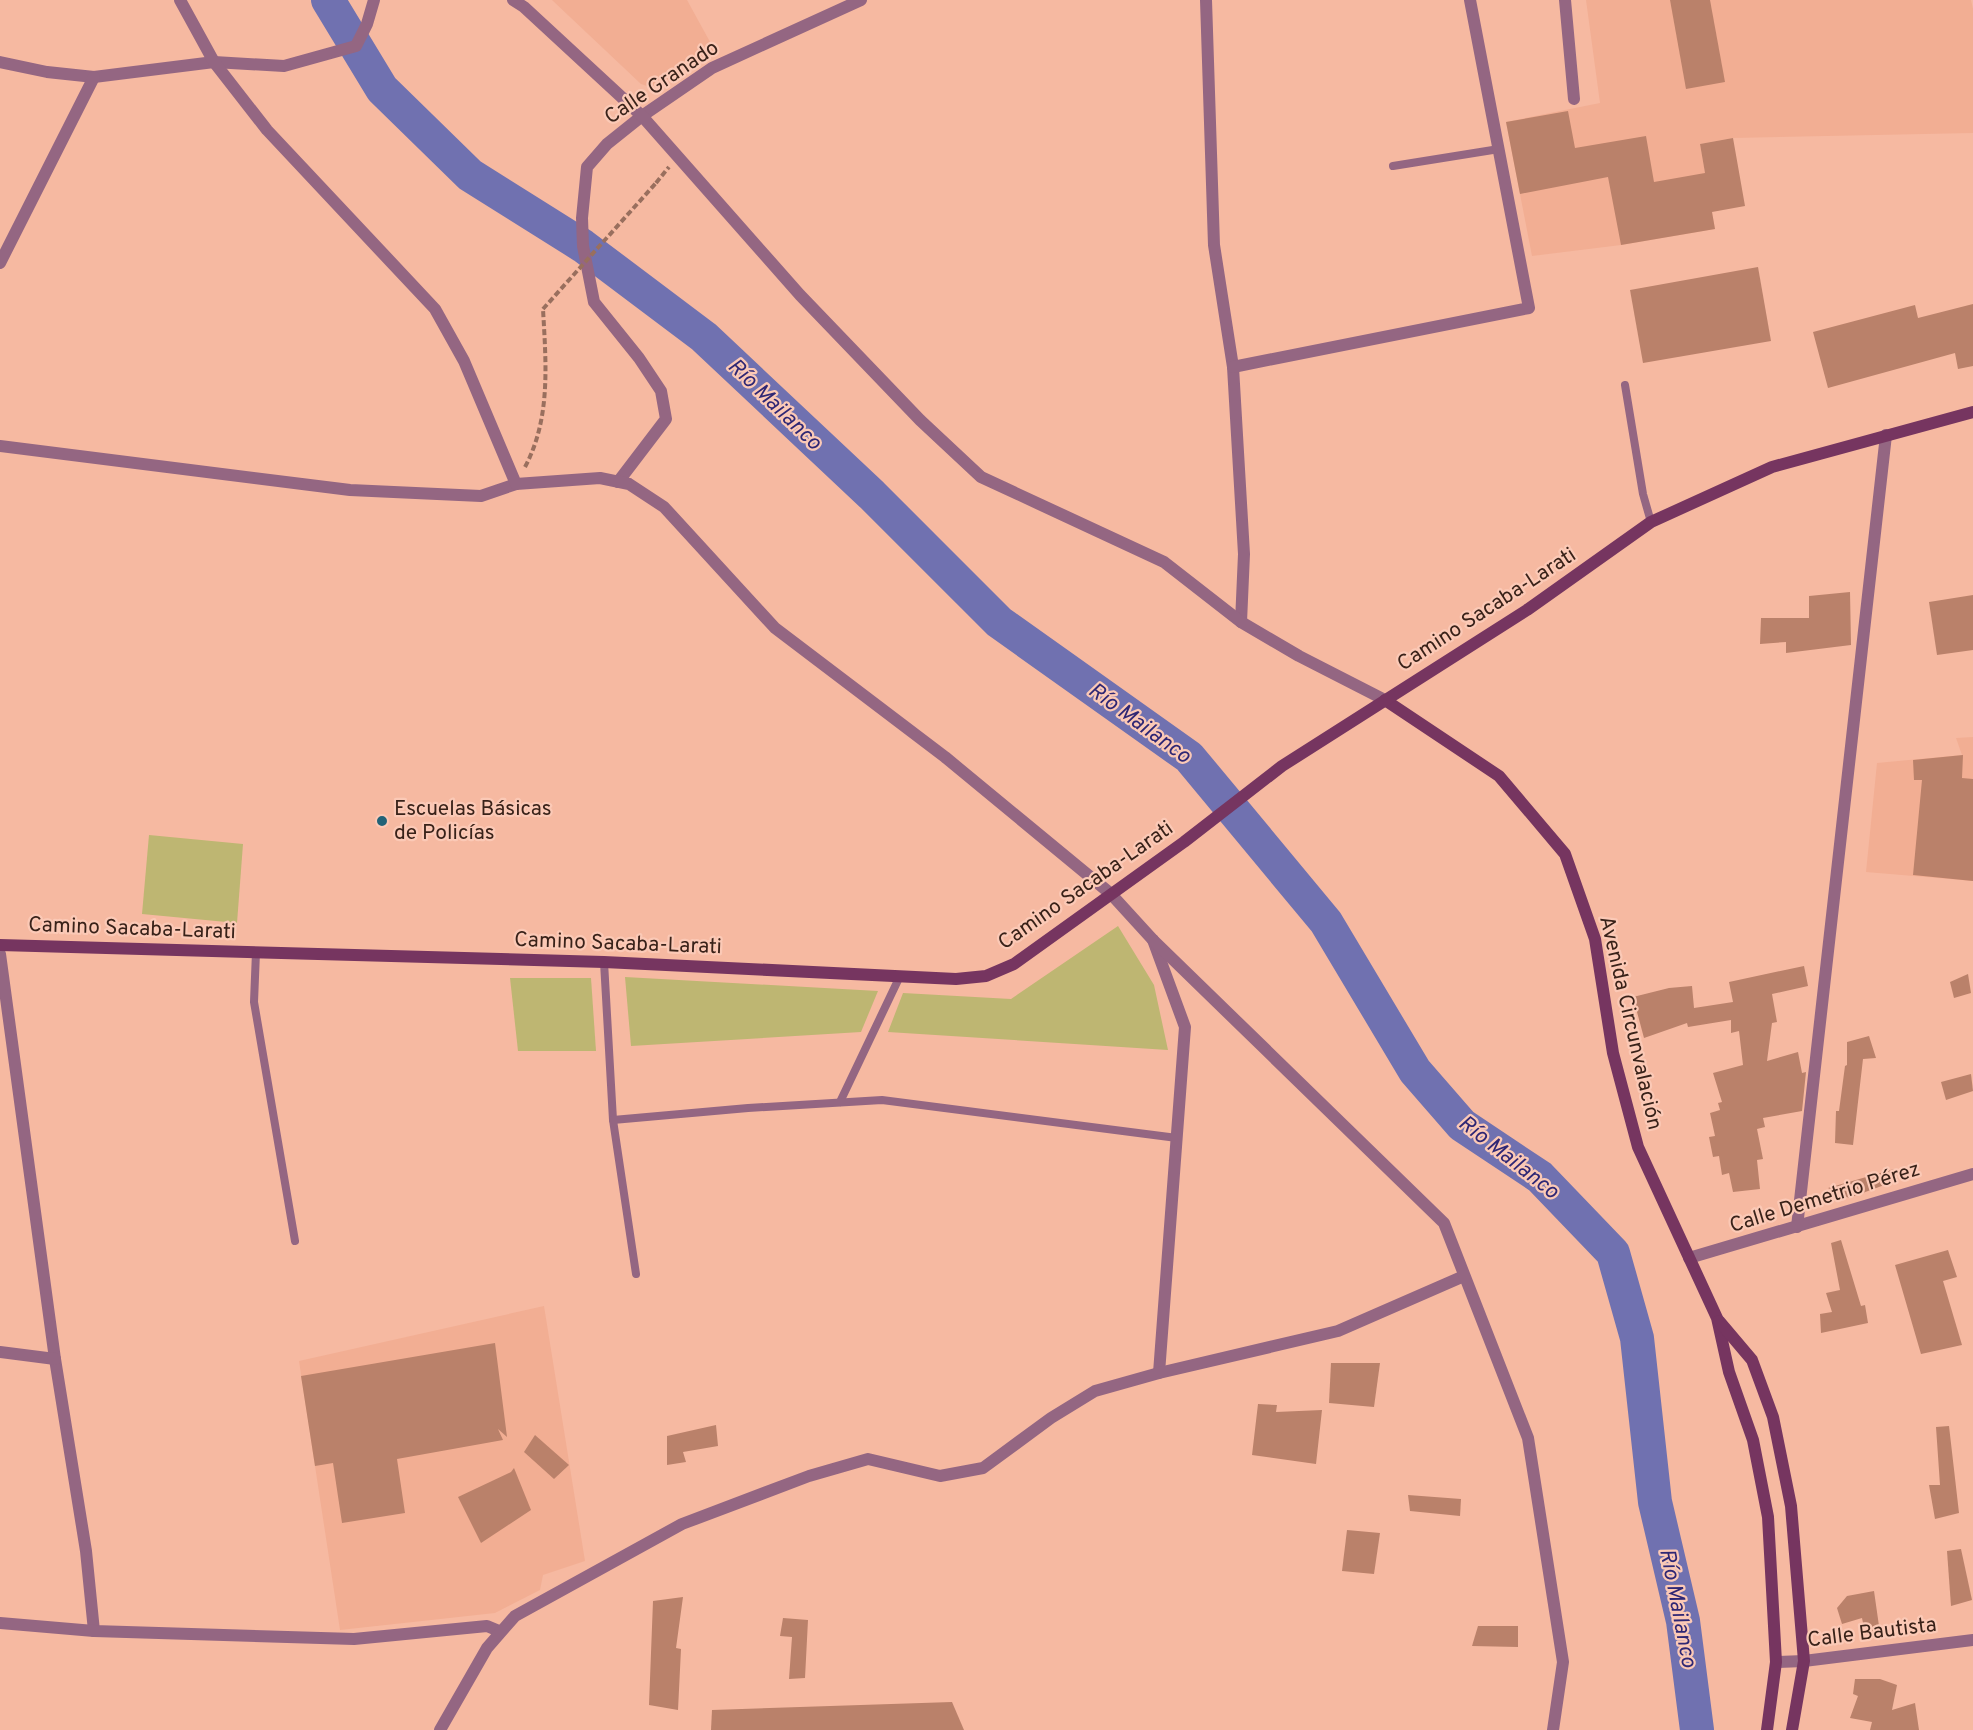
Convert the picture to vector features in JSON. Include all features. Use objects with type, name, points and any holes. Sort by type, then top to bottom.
[{"type":"main road","name":"Camino Sacaba-Larati","points":[[0,945],[604,962],[956,979],[986,976],[1014,964],[1184,842],[1282,766],[1527,610],[1651,522],[1772,467],[1973,411]]},
{"type":"main road","name":"Avenida Circunvalación","points":[[1385,700],[1499,776],[1565,854],[1595,939],[1613,1053],[1638,1147],[1717,1318],[1729,1372],[1753,1440],[1768,1517],[1776,1662],[1767,1730]]},
{"type":"main road","name":"Avenida Circunvalación","points":[[1717,1318],[1752,1360],[1773,1417],[1791,1506],[1804,1661],[1792,1730]]},
{"type":"street","points":[[180,0],[214,62],[267,130],[435,309],[464,361],[516,484]]},
{"type":"street","points":[[0,62],[47,72],[94,77],[214,62],[284,66],[356,46],[367,24],[374,0]]},
{"type":"street","points":[[513,0],[525,7],[642,116],[801,296],[920,420],[981,477],[1164,562],[1241,622],[1299,656],[1385,700]]},
{"type":"street","name":"Calle Granado","points":[[618,482],[666,419],[661,391],[639,358],[594,302],[583,246],[582,218],[587,167],[607,144],[642,116],[712,68],[861,0]]},
{"type":"street","points":[[1206,0],[1214,245],[1233,367],[1244,554],[1241,622]]},
{"type":"street","points":[[1233,367],[1529,308],[1470,0]]},
{"type":"street","points":[[1565,0],[1574,99]]},
{"type":"street","points":[[0,263],[94,77]]},
{"type":"street","points":[[1797,1227],[1886,435]]},
{"type":"street","points":[[0,446],[350,490],[481,496],[516,484],[600,478],[629,484],[664,507],[775,628],[945,757],[1111,894],[1153,940],[1444,1223],[1528,1438],[1563,1662],[1553,1730]]},
{"type":"street","points":[[1153,940],[1185,1028],[1159,1373]]},
{"type":"street","points":[[0,954],[55,1359],[86,1551],[94,1631]]},
{"type":"street","name":"Calle Demetrio Pérez","points":[[1689,1258],[1973,1174]]},
{"type":"street","points":[[440,1730],[486,1648],[515,1616],[682,1524],[809,1476],[868,1459],[940,1476],[983,1468],[1051,1418],[1095,1391],[1159,1373],[1338,1330],[1464,1276]]},
{"type":"street","points":[[0,1352],[55,1359]]},
{"type":"street","points":[[0,1623],[94,1631],[354,1639],[487,1626],[500,1631]]},
{"type":"street","name":"Calle Bautista","points":[[1776,1662],[1804,1661],[1973,1640]]},
{"type":"lane","points":[[1393,166],[1499,149]]},
{"type":"lane","points":[[1625,385],[1643,494],[1651,522]]},
{"type":"lane","points":[[256,952],[254,1002],[295,1241]]},
{"type":"lane","points":[[604,962],[613,1120],[636,1274]]},
{"type":"lane","points":[[840,1102],[900,976]]},
{"type":"lane","points":[[613,1120],[882,1100],[1177,1138]]},
{"type":"path","points":[[516,484],[536,446],[547,388],[543,309],[677,158]]},
{"type":"shaded area","points":[[552,0],[687,0],[715,51],[653,88],[641,84]]},
{"type":"shaded area","points":[[1586,0],[1971,0],[1973,9],[1973,133],[1733,138],[1700,144],[1715,229],[1621,245],[1532,256],[1506,122],[1600,103]]},
{"type":"shaded area","points":[[1973,737],[1973,881],[1866,872],[1877,763],[1962,755],[1956,738]]},
{"type":"shaded area","points":[[149,835],[243,844],[237,923],[142,914]]},
{"type":"shaded area","points":[[1118,926],[1154,985],[1168,1050],[888,1032],[903,993],[1011,999]]},
{"type":"shaded area","points":[[625,977],[878,991],[861,1032],[631,1046]]},
{"type":"shaded area","points":[[510,978],[591,978],[596,1051],[518,1051]]},
{"type":"shaded area","points":[[544,1306],[585,1561],[543,1575],[540,1590],[495,1613],[340,1630],[299,1361]]},
{"type":"building","points":[[1670,0],[1710,0],[1725,82],[1686,89]]},
{"type":"building","points":[[1568,111],[1575,148],[1646,136],[1654,182],[1705,173],[1700,144],[1733,138],[1745,206],[1712,212],[1715,229],[1621,245],[1608,177],[1520,194],[1506,122]]},
{"type":"building","points":[[1758,267],[1771,341],[1643,363],[1630,290]]},
{"type":"building","points":[[1973,304],[1973,366],[1958,369],[1955,353],[1828,388],[1813,332],[1915,305],[1918,318]]},
{"type":"building","points":[[1850,592],[1851,645],[1786,653],[1786,642],[1760,644],[1761,618],[1809,618],[1809,596]]},
{"type":"building","points":[[1973,595],[1973,650],[1937,655],[1929,602]]},
{"type":"building","points":[[1963,755],[1962,778],[1973,779],[1973,881],[1913,875],[1922,780],[1914,780],[1913,760]]},
{"type":"building","points":[[1804,966],[1808,986],[1772,994],[1777,1022],[1772,1023],[1767,1061],[1798,1052],[1802,1073],[1806,1072],[1802,1111],[1763,1118],[1765,1127],[1757,1129],[1763,1159],[1757,1160],[1760,1189],[1733,1192],[1729,1173],[1722,1175],[1719,1156],[1713,1157],[1709,1137],[1715,1136],[1710,1113],[1720,1110],[1718,1103],[1722,1102],[1713,1073],[1743,1065],[1739,1031],[1731,1033],[1731,1020],[1688,1027],[1687,1023],[1644,1038],[1633,997],[1669,988],[1692,986],[1694,1008],[1733,1002],[1729,982]]},
{"type":"building","points":[[1968,974],[1971,993],[1954,998],[1950,982]]},
{"type":"building","points":[[1869,1036],[1876,1058],[1863,1059],[1853,1145],[1835,1143],[1836,1111],[1839,1111],[1847,1065],[1847,1042]]},
{"type":"building","points":[[1971,1074],[1973,1091],[1946,1100],[1941,1082]]},
{"type":"building","points":[[1894,1169],[1898,1180],[1849,1198],[1828,1188]]},
{"type":"building","points":[[1841,1240],[1861,1306],[1865,1305],[1868,1323],[1821,1333],[1820,1314],[1832,1312],[1826,1293],[1840,1290],[1831,1243]]},
{"type":"building","points":[[1948,1250],[1957,1277],[1943,1281],[1962,1345],[1921,1354],[1895,1265]]},
{"type":"building","points":[[495,1343],[507,1437],[498,1429],[503,1440],[397,1459],[405,1513],[342,1523],[333,1463],[315,1466],[301,1376]]},
{"type":"building","points":[[1331,1363],[1380,1363],[1374,1407],[1329,1403]]},
{"type":"building","points":[[1258,1404],[1277,1405],[1276,1412],[1322,1410],[1316,1464],[1252,1455]]},
{"type":"building","points":[[716,1425],[718,1446],[683,1452],[686,1462],[667,1465],[667,1436]]},
{"type":"building","points":[[1949,1426],[1959,1513],[1935,1519],[1929,1485],[1940,1485],[1936,1427]]},
{"type":"building","points":[[535,1435],[569,1465],[554,1479],[524,1452]]},
{"type":"building","points":[[514,1468],[531,1510],[481,1543],[458,1497],[511,1472]]},
{"type":"building","points":[[1408,1495],[1461,1499],[1460,1516],[1410,1511]]},
{"type":"building","points":[[1347,1530],[1380,1533],[1374,1574],[1342,1571]]},
{"type":"building","points":[[1961,1549],[1972,1600],[1951,1606],[1947,1551]]},
{"type":"building","points":[[1874,1591],[1880,1633],[1865,1633],[1862,1618],[1842,1624],[1837,1608],[1847,1596]]},
{"type":"building","points":[[683,1597],[676,1648],[681,1649],[678,1710],[649,1705],[653,1601]]},
{"type":"building","points":[[783,1618],[808,1620],[805,1678],[789,1679],[792,1637],[780,1636]]},
{"type":"building","points":[[1478,1626],[1518,1626],[1518,1647],[1472,1646]]},
{"type":"building","points":[[1855,1679],[1880,1679],[1897,1685],[1892,1710],[1915,1703],[1919,1730],[1870,1730],[1872,1722],[1850,1718],[1858,1696],[1853,1694]]},
{"type":"building","points":[[952,1702],[964,1730],[711,1730],[712,1710]]},
{"type":"waterway","name":"Río Mailanco","points":[[328,0],[382,89],[470,175],[583,246],[704,337],[872,495],[999,622],[1189,757],[1326,922],[1415,1071],[1462,1125],[1540,1177],[1613,1253],[1637,1338],[1655,1502],[1683,1621],[1697,1730]]},
{"type":"place","name":"Escuelas Básicas de Policías","points":[[382,821]]}]
